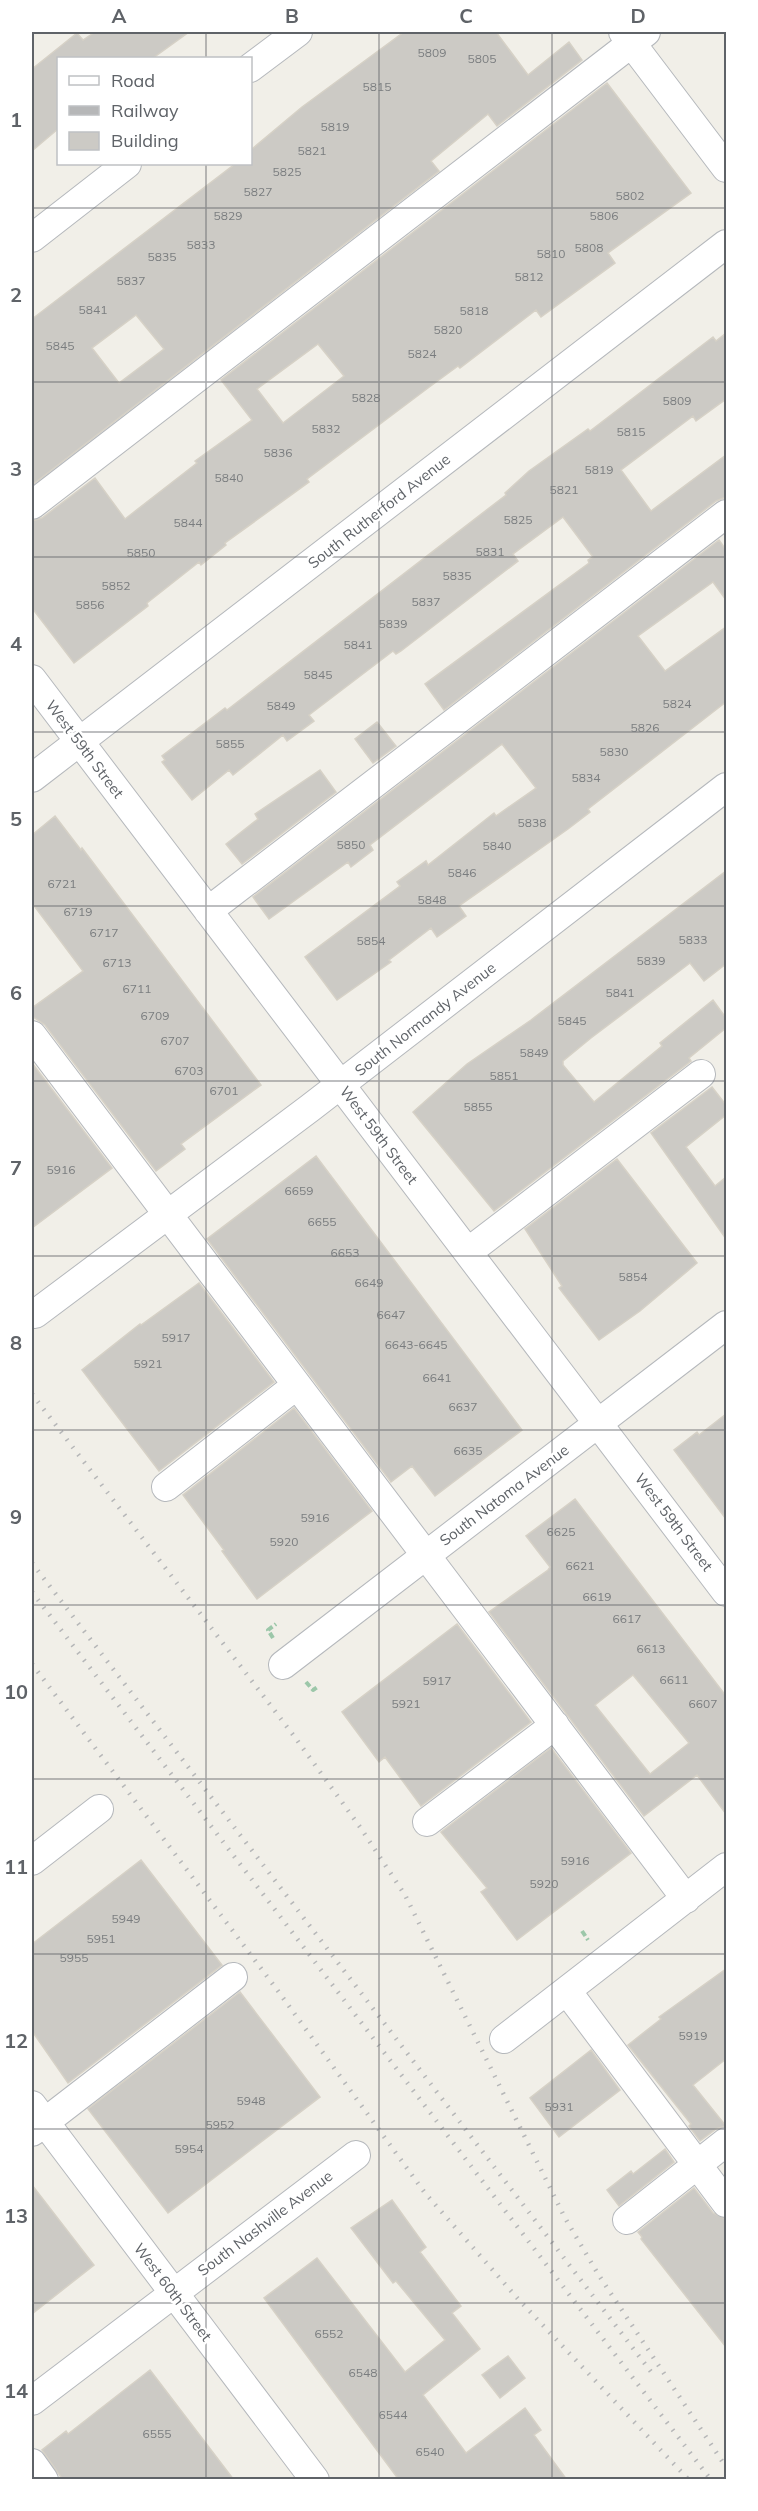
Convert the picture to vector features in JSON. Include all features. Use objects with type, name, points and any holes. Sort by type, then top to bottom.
[{"type":"street","points":[[252,67],[298,32]]},
{"type":"street","points":[[32,505],[634,35],[726,168]]},
{"type":"street","points":[[32,238],[126,165]]},
{"type":"street","name":"South Rutherford Avenue","points":[[32,778],[726,244]]},
{"type":"street","points":[[208,911],[726,514]]},
{"type":"street","name":"West 59th Street","points":[[32,679],[726,1592]]},
{"type":"street","name":"South Normandy Avenue","points":[[35,1314],[340,1084],[726,787]]},
{"type":"street","points":[[32,1038],[686,1899]]},
{"type":"street","points":[[468,1252],[701,1074]]},
{"type":"street","name":"South Natoma Avenue","points":[[283,1665],[726,1325]]},
{"type":"street","points":[[166,1487],[297,1385]]},
{"type":"street","points":[[427,1822],[555,1725]]},
{"type":"street","points":[[32,1861],[99,1809]]},
{"type":"street","points":[[504,2038],[726,1868]]},
{"type":"street","points":[[36,2120],[233,1977]]},
{"type":"street","points":[[567,1991],[726,2203]]},
{"type":"street","name":"West 60th Street","points":[[36,2120],[174,2293],[315,2480]]},
{"type":"street","points":[[627,2220],[726,2142]]},
{"type":"street","name":"South Nashville Avenue","points":[[32,2401],[356,2155]]},
{"type":"street","points":[[32,2463],[44,2480]]},
{"type":"building","points":[[95,32],[189,32],[154,57],[57,57],[57,130],[32,151],[32,69],[77,33],[83,40]]},
{"type":"building","points":[[404,32],[496,32],[528,75],[569,42],[582,60],[497,126],[488,114],[431,161],[439,171],[32,485],[32,319],[234,165],[252,165],[252,149],[302,107]],"holes":[[[136,315],[164,349],[119,383],[92,348]]]},
{"type":"building","points":[[607,83],[691,193],[608,253],[615,263],[541,317],[536,310],[460,368],[458,366],[428,388],[307,479],[309,482],[225,543],[226,545],[201,565],[199,562],[147,603],[148,606],[74,663],[32,608],[32,521],[42,518],[95,478],[125,519],[197,463],[195,461],[252,420],[221,380]],"holes":[[[318,344],[344,376],[283,423],[257,389]]]},
{"type":"building","points":[[726,333],[726,399],[696,421],[693,416],[621,470],[651,511],[726,455],[726,497],[716,501],[444,710],[425,684],[589,563],[588,560],[593,557],[563,517],[513,554],[518,561],[401,651],[396,654],[393,651],[309,715],[314,721],[287,741],[283,735],[233,775],[229,770],[192,800],[162,762],[165,760],[162,756],[225,708],[227,710],[506,495],[505,493],[529,471],[588,429],[590,431],[713,337],[716,341]]},
{"type":"building","points":[[719,540],[726,550],[726,600],[713,582],[638,636],[665,671],[726,627],[726,702],[588,809],[590,812],[568,829],[459,906],[466,916],[437,937],[431,928],[389,960],[391,962],[337,1000],[305,957],[400,886],[397,882],[426,861],[428,865],[494,813],[496,816],[536,788],[502,744],[370,845],[373,850],[351,867],[348,862],[269,919],[253,897]]},
{"type":"building","points":[[377,722],[396,746],[373,763],[355,739]]},
{"type":"building","points":[[320,770],[336,792],[242,864],[226,844],[258,819],[255,814]]},
{"type":"building","points":[[55,816],[81,850],[82,848],[261,1085],[181,1144],[185,1149],[156,1171],[45,1025],[32,1016],[32,1008],[83,971],[32,903],[32,835]]},
{"type":"building","points":[[726,871],[726,964],[704,981],[690,963],[591,1038],[563,1061],[563,1065],[594,1102],[662,1046],[660,1043],[713,1000],[726,1018],[726,1028],[689,1058],[691,1061],[494,1211],[413,1112],[467,1064],[531,1020]]},
{"type":"building","points":[[32,1063],[112,1168],[32,1228]]},
{"type":"building","points":[[712,1087],[726,1105],[726,1115],[686,1147],[715,1186],[726,1177],[726,1239],[651,1133]]},
{"type":"building","points":[[316,1156],[522,1430],[435,1496],[412,1466],[391,1482],[207,1239]]},
{"type":"building","points":[[617,1159],[697,1263],[640,1311],[599,1340],[559,1288],[562,1286],[525,1229]]},
{"type":"building","points":[[199,1283],[274,1382],[159,1471],[82,1370],[140,1324]]},
{"type":"building","points":[[294,1408],[372,1511],[257,1599],[183,1495]]},
{"type":"building","points":[[726,1414],[726,1519],[674,1450],[697,1432],[699,1435]]},
{"type":"building","points":[[575,1499],[726,1696],[726,1814],[697,1775],[644,1816],[489,1612],[550,1567],[526,1536]],"holes":[[[633,1675],[689,1743],[650,1774],[595,1705]]]},
{"type":"building","points":[[457,1624],[531,1722],[421,1806],[385,1757],[379,1762],[342,1712]]},
{"type":"building","points":[[551,1748],[631,1853],[517,1940],[481,1892],[487,1888],[441,1832]]},
{"type":"building","points":[[141,1860],[222,1965],[68,2083],[32,2031],[32,1944]]},
{"type":"building","points":[[726,1969],[726,2059],[693,2085],[726,2126],[716,2129],[700,2141],[689,2126],[691,2124],[628,2045],[661,2019],[659,2017]]},
{"type":"building","points":[[240,1992],[320,2097],[168,2213],[88,2109]]},
{"type":"building","points":[[591,2050],[620,2090],[559,2137],[530,2098]]},
{"type":"building","points":[[665,2149],[674,2162],[619,2206],[607,2190],[631,2171],[633,2174]]},
{"type":"building","points":[[32,2185],[94,2265],[32,2314]]},
{"type":"building","points":[[694,2188],[713,2213],[726,2219],[726,2347],[641,2239],[638,2232]]},
{"type":"building","points":[[392,2200],[426,2247],[420,2252],[461,2306],[452,2313],[480,2349],[423,2395],[466,2453],[525,2408],[541,2430],[534,2435],[567,2480],[399,2480],[264,2298],[317,2258],[405,2372],[445,2340],[396,2281],[393,2283],[351,2228]]},
{"type":"building","points":[[508,2356],[525,2378],[500,2398],[482,2375]]},
{"type":"building","points":[[150,2370],[234,2480],[63,2480],[42,2450],[66,2431],[68,2434]]},
{"type":"railway","points":[[32,1394],[294,1736],[360,1827],[405,1895],[565,2218],[598,2274],[726,2467]]},
{"type":"railway","points":[[32,1563],[655,2377]]},
{"type":"railway","points":[[32,1592],[711,2480]]},
{"type":"railway","points":[[32,1664],[278,1991],[425,2193],[519,2300],[689,2480]]}]
